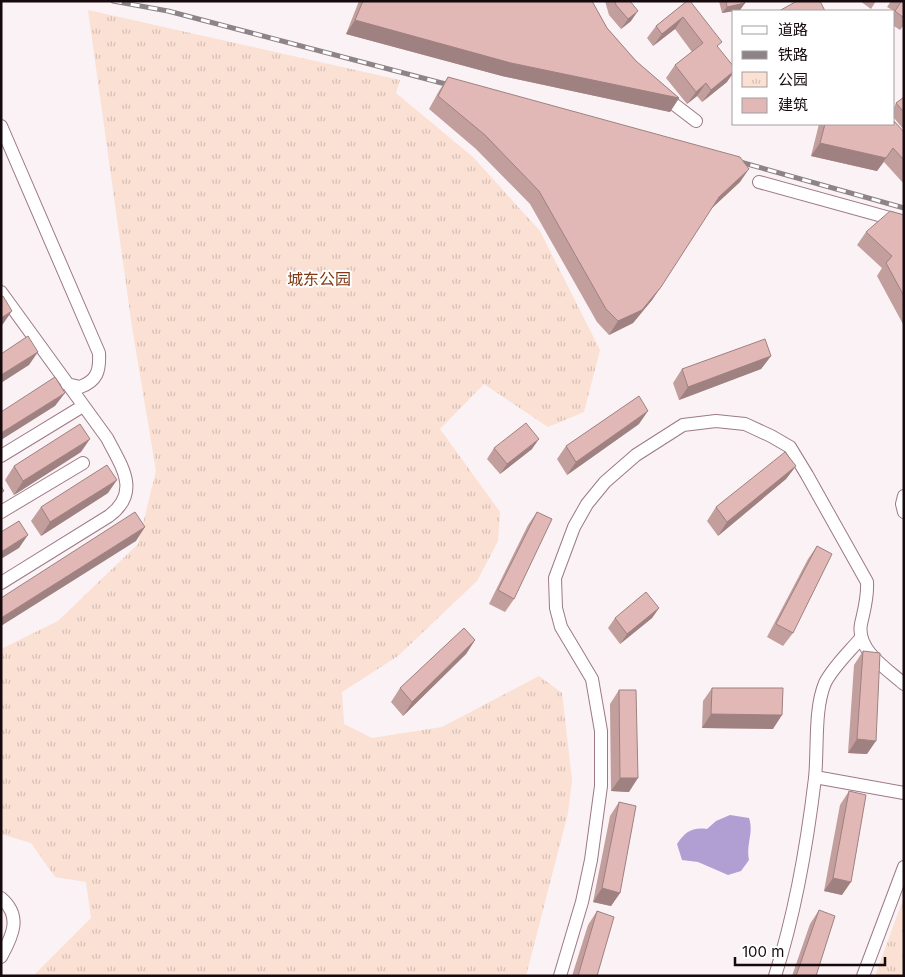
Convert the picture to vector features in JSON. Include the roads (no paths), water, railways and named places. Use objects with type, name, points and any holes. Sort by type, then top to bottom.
[{"type":"street","points":[[654,86],[696,121]]},
{"type":"street","points":[[1,126],[99,353],[100,366],[96,378],[80,387],[67,384]]},
{"type":"street","points":[[759,182],[904,222]]},
{"type":"street","points":[[1,292],[107,438],[120,463],[127,485],[127,496],[121,507],[1,583]]},
{"type":"street","points":[[1,456],[83,406]]},
{"type":"street","points":[[560,976],[582,902],[591,860],[600,786],[601,730],[592,679],[560,627],[556,608],[555,578],[574,527],[587,504],[605,482],[636,455],[683,425],[716,421],[745,424],[772,436],[790,447],[867,582],[868,595],[861,627],[861,638],[878,661],[904,684]]},
{"type":"street","points":[[1,512],[83,462]]},
{"type":"street","points":[[904,496],[902,504],[904,512]]},
{"type":"street","points":[[775,976],[796,904],[815,777],[819,711],[825,683],[843,658],[861,638]]},
{"type":"street","points":[[815,777],[904,794]]},
{"type":"street","points":[[863,976],[904,866]]},
{"type":"street","points":[[1,898],[9,904],[15,920],[13,936],[1,957]]},
{"type":"railway","points":[[113,1],[168,11],[457,87]]},
{"type":"railway","points":[[733,160],[904,208]]},
{"type":"park label","name":"城东公园","points":[[319,279]]}]
